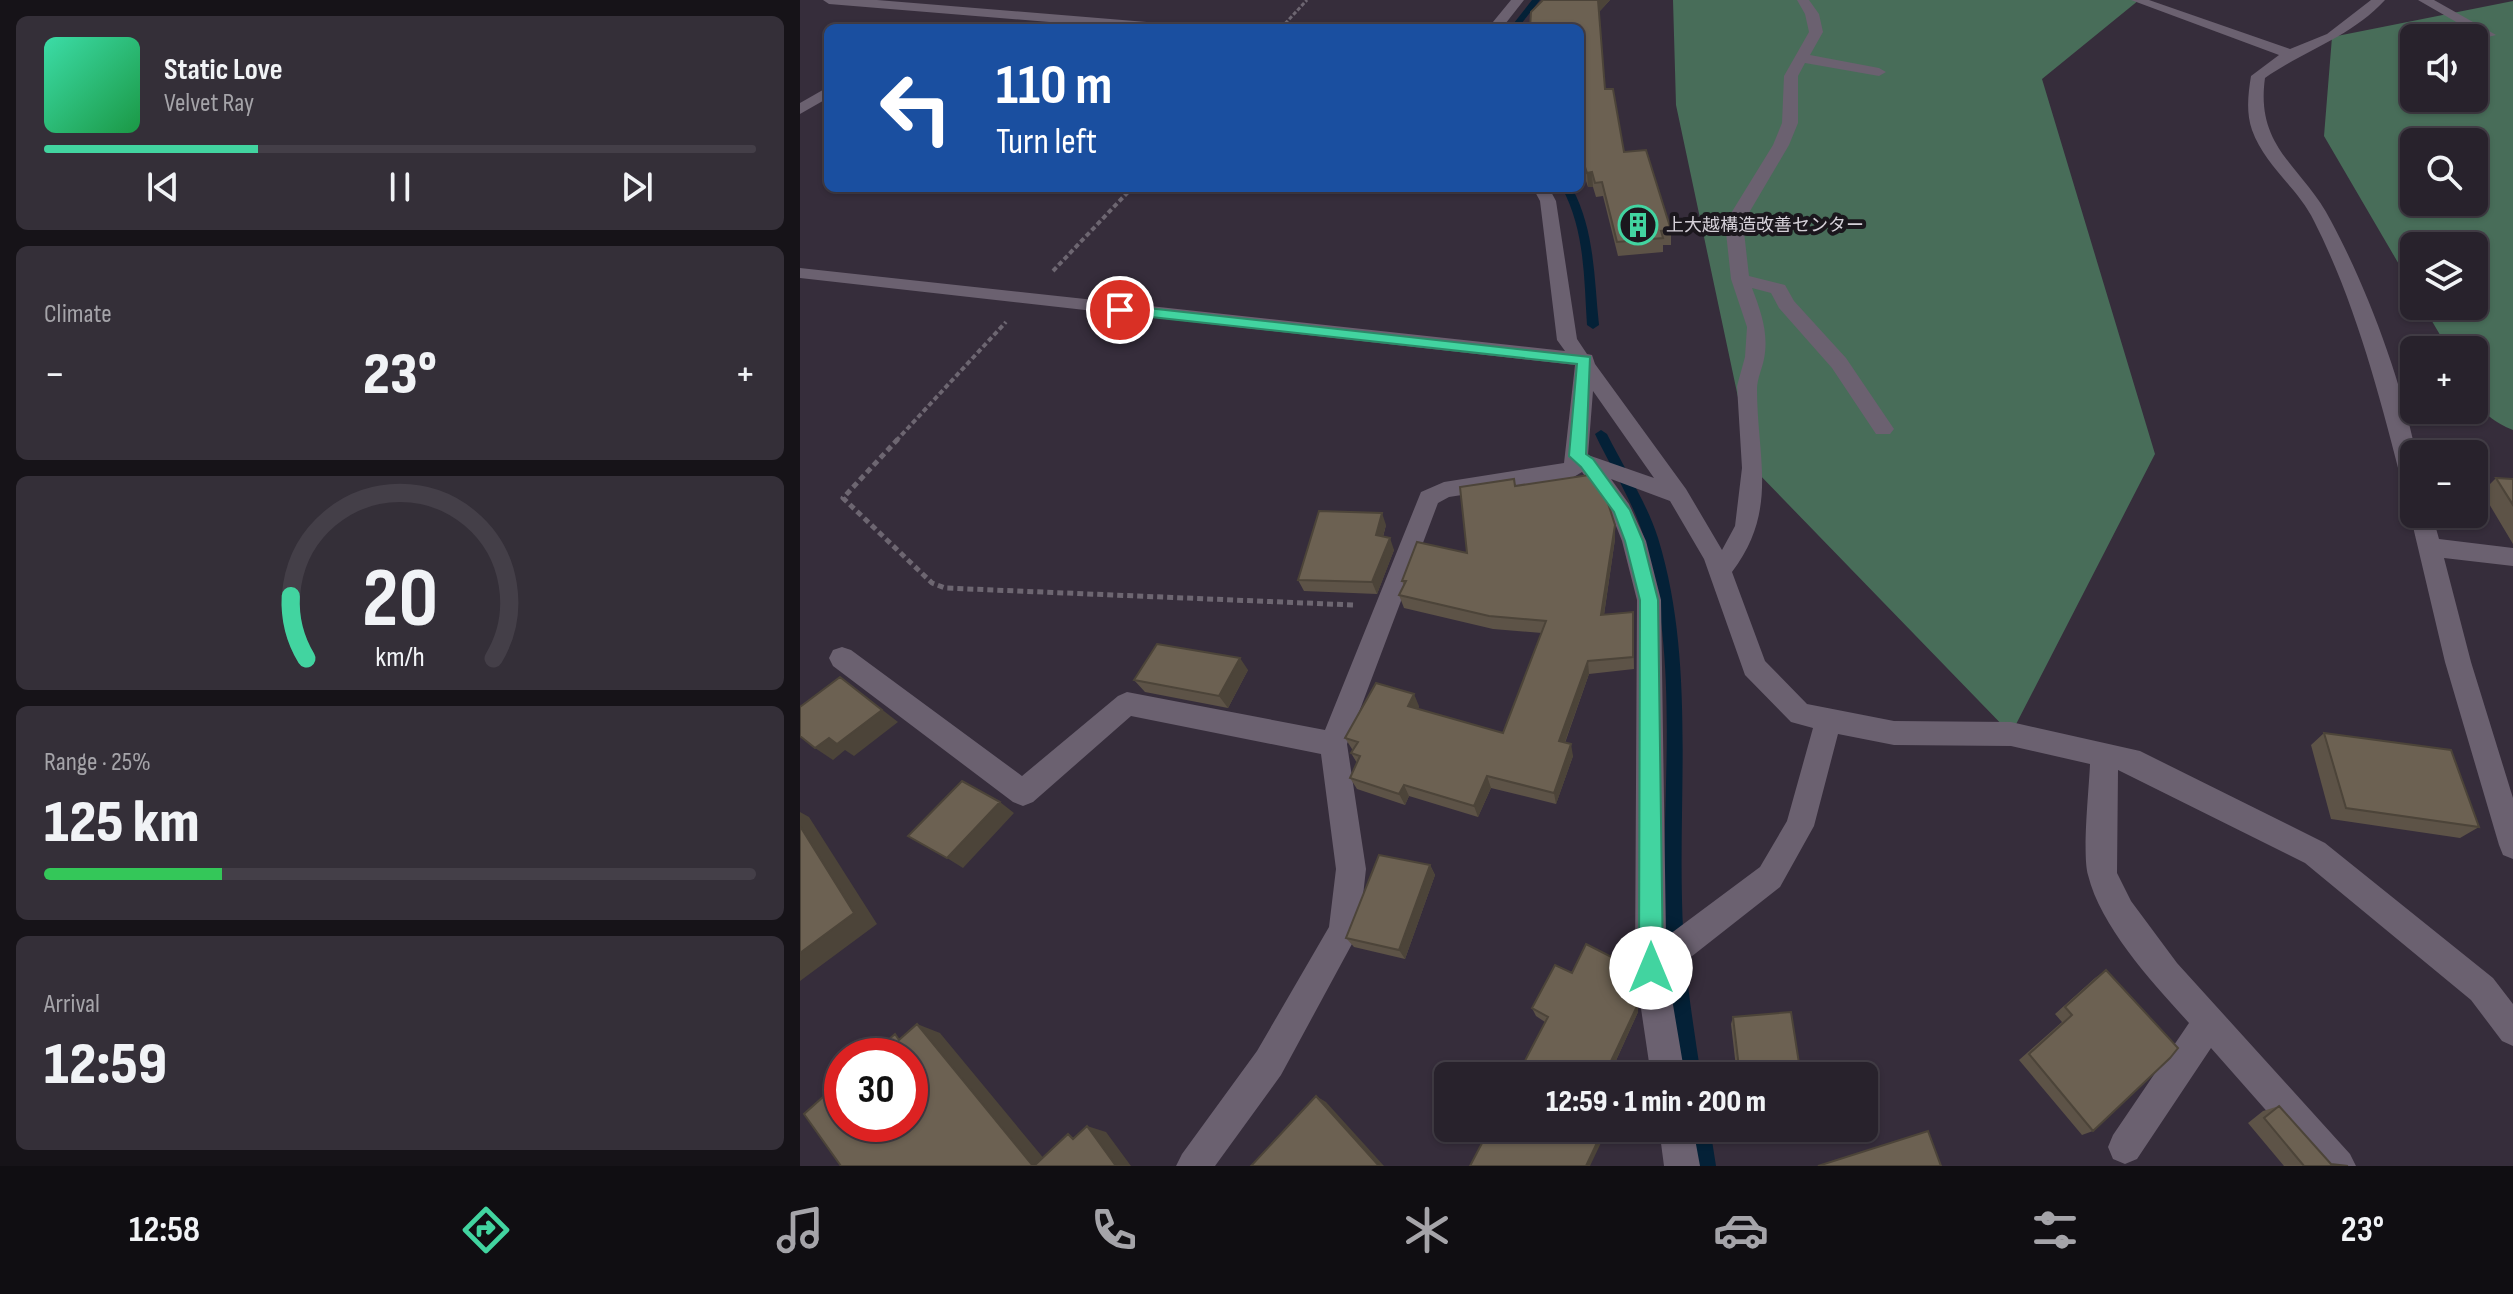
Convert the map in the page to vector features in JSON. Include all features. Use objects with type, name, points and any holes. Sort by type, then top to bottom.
[{"type":"street","points":[[829,0],[1121,24]]},
{"type":"street","points":[[933,19],[961,0]]},
{"type":"street","points":[[1498,24],[1518,0]]},
{"type":"street","points":[[1719,571],[1736,549],[1746,526],[1753,468],[1747,386],[1755,357],[1757,327],[1740,279],[1734,223],[1781,145],[1790,123],[1791,76],[1816,32],[1812,14],[1803,0]]},
{"type":"street","points":[[2137,0],[2290,54]]},
{"type":"street","points":[[2379,0],[2332,37],[2290,54],[2258,76],[2254,96],[2261,132],[2296,187],[2322,218],[2386,380],[2402,440]]},
{"type":"street","points":[[2424,0],[2489,35]]},
{"type":"street","points":[[1800,58],[1879,72]]},
{"type":"street","points":[[800,110],[824,94]]},
{"type":"street","points":[[1543,192],[1548,201],[1567,340],[1585,360],[1678,495],[1719,571],[1754,667],[1800,714],[1894,733],[2011,734],[2130,760],[2315,853],[2482,989],[2513,1030]]},
{"type":"street","points":[[800,273],[1585,360]]},
{"type":"street","points":[[1740,279],[1778,289],[1786,304],[1839,363],[1883,429]]},
{"type":"street","points":[[1585,360],[1588,462],[1621,510],[1634,541],[1649,600],[1657,964],[1667,1062]]},
{"type":"street","points":[[1194,1166],[1269,1063],[1344,931],[1351,869],[1333,744],[1429,498],[1444,490],[1572,470],[1588,462],[1678,495]]},
{"type":"street","points":[[2424,528],[2458,662],[2513,845]]},
{"type":"street","points":[[2429,547],[2513,557]]},
{"type":"street","points":[[842,658],[1023,793],[1127,704],[1333,744]]},
{"type":"street","points":[[1657,964],[1770,877],[1800,826],[1829,719]]},
{"type":"street","points":[[2104,755],[2102,874],[2120,912],[2166,974],[2338,1166]]},
{"type":"street","points":[[2125,1147],[2209,1022]]},
{"type":"street","points":[[1678,1142],[1682,1166]]},
{"type":"path","points":[[1285,24],[1307,0]]},
{"type":"path","points":[[1127,192],[843,498],[845,503],[932,583],[961,589],[1387,606]]},
{"type":"green space","points":[[1673,0],[2139,0],[2042,79],[2155,454],[2011,734],[1753,468],[1676,105]]},
{"type":"green space","points":[[2513,1],[2513,430],[2488,415],[2488,336],[2441,336],[2431,320],[2488,320],[2488,232],[2400,232],[2400,266],[2324,136],[2332,37]]},
{"type":"building","points":[[1543,0],[1598,0],[1605,89],[1613,89],[1624,152],[1646,150],[1671,230],[1661,231],[1663,238],[1617,242],[1602,182],[1595,183],[1592,172],[1587,173],[1584,164],[1584,24],[1530,24],[1531,12]]},
{"type":"building","points":[[1589,475],[1607,500],[1615,525],[1601,615],[1633,612],[1633,657],[1588,661],[1559,741],[1571,744],[1554,793],[1487,776],[1474,806],[1404,785],[1399,794],[1350,778],[1360,756],[1351,753],[1358,742],[1345,738],[1376,683],[1414,694],[1408,706],[1503,733],[1546,621],[1489,616],[1399,595],[1417,542],[1467,553],[1460,487],[1514,479],[1515,486]]},
{"type":"building","points":[[2496,478],[2513,479],[2513,505]]},
{"type":"building","points":[[1319,511],[1382,513],[1376,535],[1390,538],[1372,582],[1298,580]]},
{"type":"building","points":[[1157,644],[1240,658],[1219,696],[1134,680]]},
{"type":"building","points":[[840,677],[882,710],[837,744],[829,738],[815,748],[800,736],[800,707]]},
{"type":"building","points":[[2324,733],[2451,750],[2479,827],[2346,808]]},
{"type":"building","points":[[962,781],[1000,802],[947,858],[908,836]]},
{"type":"building","points":[[800,826],[854,913],[800,953]]},
{"type":"building","points":[[1379,855],[1430,865],[1399,950],[1346,938]]},
{"type":"building","points":[[1586,944],[1633,968],[1638,1004],[1611,1062],[1524,1062],[1548,1017],[1532,1008],[1555,965],[1572,973]]},
{"type":"building","points":[[2106,970],[2178,1048],[2093,1131],[2029,1054],[2072,1015],[2065,1007]]},
{"type":"building","points":[[1791,1012],[1799,1062],[1738,1062],[1733,1017]]},
{"type":"building","points":[[917,1024],[1033,1166],[841,1166],[804,1114],[824,1096],[824,1142],[928,1142],[928,1038],[901,1038]]},
{"type":"building","points":[[1316,1096],[1379,1166],[1251,1166]]},
{"type":"building","points":[[2279,1106],[2331,1164],[2348,1166],[2304,1166],[2264,1118]]},
{"type":"building","points":[[1087,1126],[1116,1166],[1034,1166],[1068,1134],[1073,1139]]},
{"type":"building","points":[[1928,1131],[1941,1166],[1818,1166]]},
{"type":"building","points":[[1483,1142],[1597,1142],[1586,1166],[1470,1166]]},
{"type":"waterway","points":[[1517,24],[1536,0]]},
{"type":"waterway","points":[[1569,192],[1584,235],[1593,325]]},
{"type":"waterway","points":[[1601,434],[1635,499],[1651,538],[1669,627],[1675,718],[1674,923],[1689,1062]]},
{"type":"waterway","points":[[1702,1142],[1706,1166]]},
{"type":"place","name":"上大越構造改善センター","points":[[1638,225]]},
{"type":"route","points":[[1120,310],[1585,360],[1577,456],[1587,463],[1621,510],[1634,541],[1649,600],[1652,660],[1651,968]]}]
